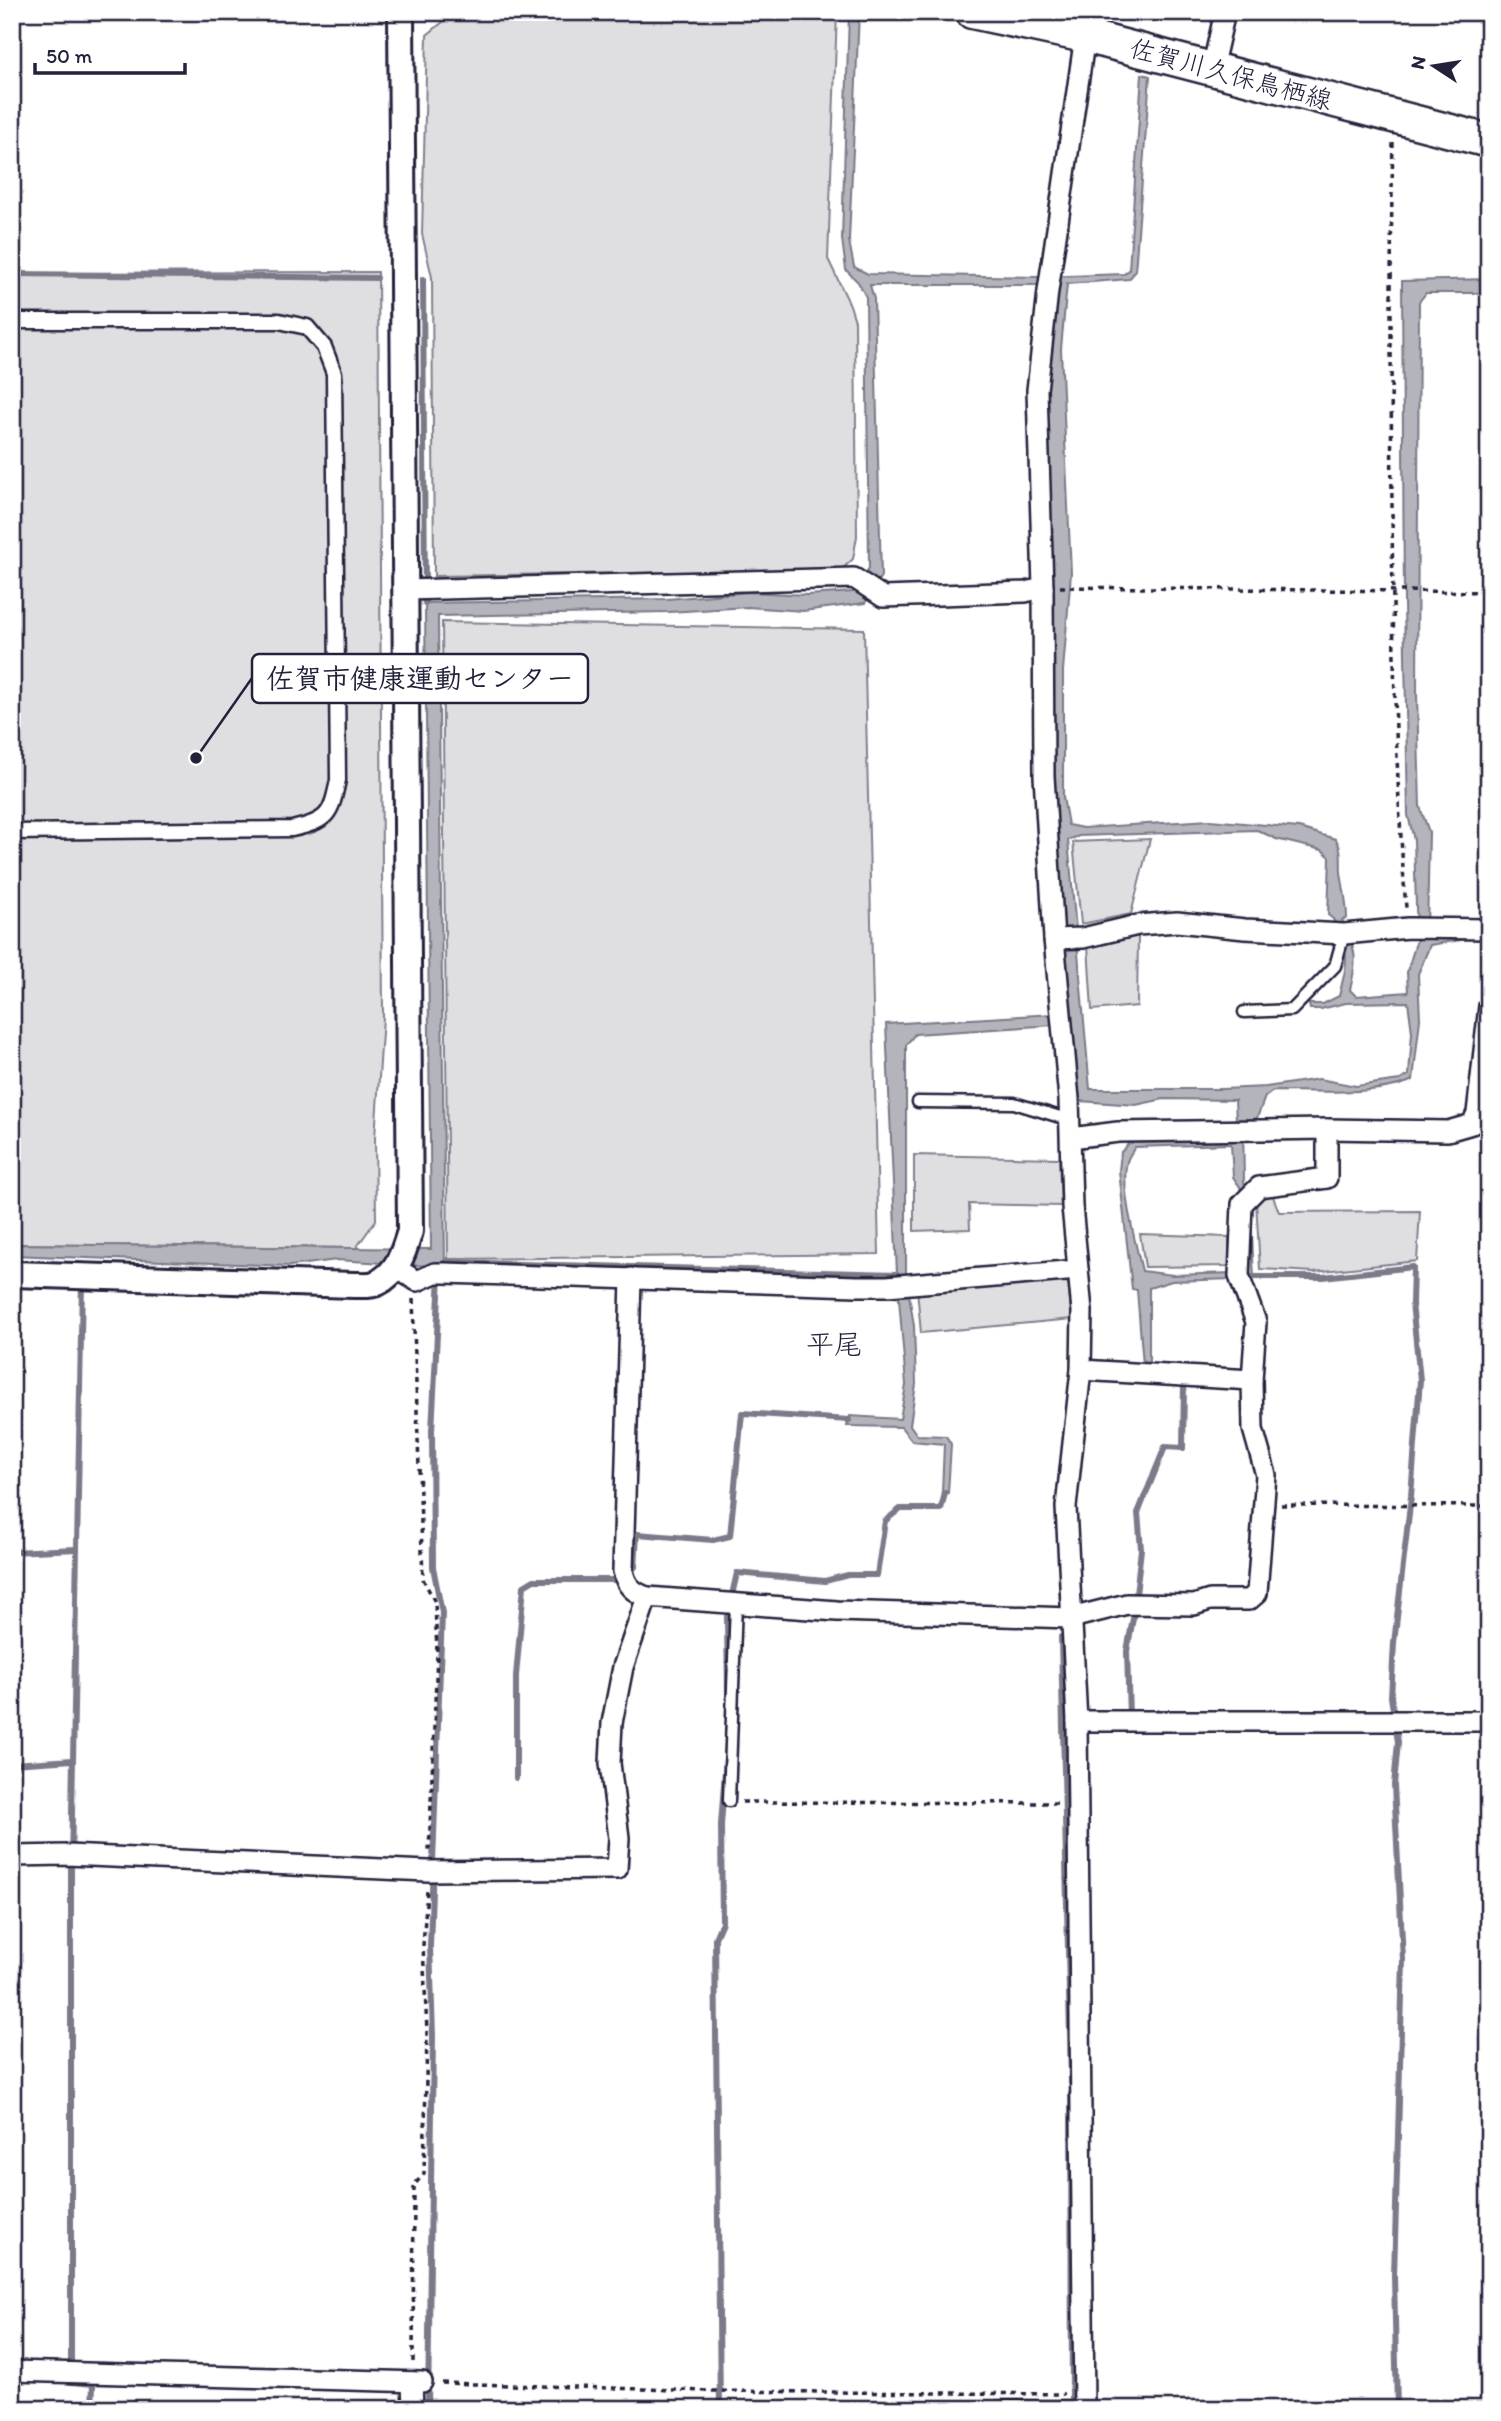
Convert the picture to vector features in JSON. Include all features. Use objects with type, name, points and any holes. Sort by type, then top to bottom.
[{"type":"main road","name":"佐賀川久保鳥栖線","points":[[972,12],[1085,36],[1489,141]]},
{"type":"street","points":[[12,1274],[376,1284],[396,1268],[408,1239],[418,590],[401,12]]},
{"type":"street","points":[[1212,69],[1225,12]]},
{"type":"street","points":[[1084,2409],[1077,1721],[1066,1507],[1081,1370],[1082,1311],[1072,1206],[1070,1129],[1044,776],[1043,587],[1037,390],[1048,291],[1085,36]]},
{"type":"street","points":[[12,321],[279,321],[307,327],[324,347],[334,373],[338,780],[333,804],[318,824],[292,829],[12,832]]},
{"type":"street","points":[[418,590],[854,578],[883,597],[1025,592],[1043,587]]},
{"type":"street","points":[[1055,939],[1083,938],[1138,925],[1177,922],[1343,936],[1408,928],[1489,929]]},
{"type":"street","points":[[1070,1129],[1118,1132],[1327,1129],[1448,1131],[1472,1125],[1477,1113],[1489,1006]]},
{"type":"street","points":[[631,1278],[624,1577],[636,1593],[648,1597],[837,1611],[1071,1618],[1135,1604],[1194,1605],[1210,1600],[1249,1600],[1257,1593],[1266,1475],[1252,1430],[1256,1322],[1239,1276],[1247,1199],[1259,1187],[1326,1178],[1327,1129]]},
{"type":"street","points":[[396,1268],[432,1276],[631,1278],[857,1286],[904,1285],[1078,1270]]},
{"type":"street","points":[[1081,1370],[1252,1380]]},
{"type":"street","points":[[12,1856],[73,1856],[434,1871],[617,1869],[619,1838],[610,1763],[612,1723],[623,1667],[648,1597]]},
{"type":"street","points":[[1077,1721],[1489,1721]]},
{"type":"street","points":[[12,2371],[423,2382],[413,2409]]},
{"type":"lane","points":[[1244,1012],[1292,1010],[1335,966],[1343,936]]},
{"type":"lane","points":[[918,1102],[1014,1103],[1070,1129]]},
{"type":"lane","points":[[729,1603],[729,1801]]},
{"type":"path","points":[[1396,117],[1393,135],[1390,278],[1393,591],[1399,822],[1408,928]]},
{"type":"path","points":[[1075,586],[1489,592]]},
{"type":"path","points":[[432,1276],[413,1299],[423,1579],[435,1602],[437,1653],[434,1871],[423,1945],[427,2032],[424,2174],[414,2185],[423,2382],[709,2391],[1064,2394]]},
{"type":"path","points":[[1262,1504],[1489,1506]]},
{"type":"path","points":[[729,1801],[1060,1803]]},
{"type":"shaded area","points":[[455,12],[837,12],[828,259],[855,321],[857,536],[853,559],[841,570],[434,576],[432,277],[422,234],[427,35]]},
{"type":"shaded area","points":[[849,12],[859,12],[849,241],[854,267],[868,274],[1040,277],[1124,274],[1129,270],[1142,74],[1150,76],[1135,272],[1129,279],[1067,284],[1061,349],[1071,573],[1063,671],[1063,797],[1068,825],[1083,828],[1210,820],[1299,828],[1336,839],[1347,912],[1347,918],[1342,920],[1354,954],[1350,990],[1356,996],[1408,992],[1407,972],[1417,939],[1414,840],[1408,815],[1402,281],[1489,279],[1489,293],[1426,293],[1419,302],[1417,694],[1420,807],[1429,832],[1427,933],[1485,936],[1430,945],[1418,974],[1420,1019],[1413,1080],[1364,1091],[1273,1091],[1265,1097],[1257,1118],[1243,1123],[1244,1182],[1251,1213],[1254,1279],[1247,1279],[1248,1221],[1240,1187],[1233,1177],[1231,1144],[1135,1147],[1129,1156],[1125,1173],[1130,1216],[1142,1271],[1173,1275],[1232,1273],[1233,1279],[1172,1281],[1149,1288],[1149,1365],[1143,1365],[1137,1290],[1132,1289],[1119,1171],[1121,1152],[1132,1140],[1236,1121],[1235,1100],[1164,1099],[1136,1105],[1080,1101],[1071,1024],[915,1034],[906,1045],[906,1275],[914,1326],[916,1384],[910,1425],[917,1435],[946,1436],[951,1444],[948,1493],[942,1492],[944,1444],[912,1441],[901,1427],[847,1426],[850,1416],[900,1419],[906,1385],[897,1274],[886,1024],[1070,1013],[1060,923],[1052,796],[1049,598],[1054,596],[1046,396],[1058,285],[870,285],[874,299],[881,576],[865,603],[803,611],[748,607],[669,612],[438,616],[445,1267],[337,1260],[290,1266],[12,1255],[12,1244],[431,1249],[425,603],[667,599],[750,592],[807,595],[853,592],[869,568],[866,297],[858,282],[846,270],[842,239]],"holes":[[[1257,830],[1276,839],[1322,850],[1330,857],[1328,915],[1333,919],[1345,950],[1345,972],[1339,996],[1323,1004],[1309,1004],[1310,1009],[1346,1003],[1408,1002],[1412,1032],[1409,1075],[1400,1080],[1356,1086],[1319,1079],[1266,1087],[1222,1089],[1090,1089],[1068,840],[1079,836]]]},
{"type":"shaded area","points":[[378,272],[383,1017],[375,1138],[376,1220],[356,1248],[12,1244],[12,273]]},
{"type":"shaded area","points":[[442,622],[864,629],[879,1254],[448,1259]]},
{"type":"shaded area","points":[[1150,839],[1131,914],[1081,924],[1073,842]]},
{"type":"shaded area","points":[[1138,936],[1137,1006],[1092,1010],[1088,946]]},
{"type":"shaded area","points":[[914,1155],[1059,1158],[1061,1206],[969,1204],[970,1229],[914,1231]]},
{"type":"shaded area","points":[[1271,1191],[1279,1212],[1420,1211],[1417,1261],[1314,1272],[1260,1269],[1256,1201]]},
{"type":"shaded area","points":[[1140,1234],[1229,1237],[1229,1266],[1145,1267]]},
{"type":"shaded area","points":[[1067,1276],[1072,1319],[921,1333],[917,1289]]},
{"type":"waterway","points":[[12,274],[377,278]]},
{"type":"waterway","points":[[423,279],[425,603]]},
{"type":"waterway","points":[[445,1262],[897,1274]]},
{"type":"waterway","points":[[1253,1277],[1323,1277],[1413,1267],[1412,1303],[1420,1380],[1391,1697],[1398,1742],[1394,1785],[1403,1960],[1394,2276],[1397,2409]]},
{"type":"waterway","points":[[428,2409],[433,2036],[430,1946],[442,1613],[433,1567],[432,1431],[440,1275]]},
{"type":"waterway","points":[[82,1282],[71,1866],[71,2382],[93,2384],[92,2409]]},
{"type":"waterway","points":[[1129,1717],[1127,1651],[1141,1549],[1138,1513],[1165,1447],[1183,1448],[1184,1384],[1177,1384]]},
{"type":"waterway","points":[[516,1778],[516,1676],[524,1586],[534,1580],[620,1580],[635,1567],[637,1534],[713,1540],[730,1536],[742,1413],[849,1420]]},
{"type":"waterway","points":[[728,1695],[727,1617],[737,1573],[825,1581],[848,1575],[877,1575],[885,1521],[900,1509],[941,1509],[945,1493]]},
{"type":"waterway","points":[[12,1552],[77,1549]]},
{"type":"waterway","points":[[1061,1637],[1071,2083]]},
{"type":"waterway","points":[[720,2409],[715,1938],[722,1922],[721,1825],[727,1744]]},
{"type":"waterway","points":[[12,1764],[73,1760]]},
{"type":"waterway","points":[[996,2409],[997,2402],[1072,2402],[1071,2094]]},
{"type":"place","name":"佐賀市健康運動センター","points":[[196,758]]},
{"type":"district","name":"平尾","points":[[834,1344]]}]
